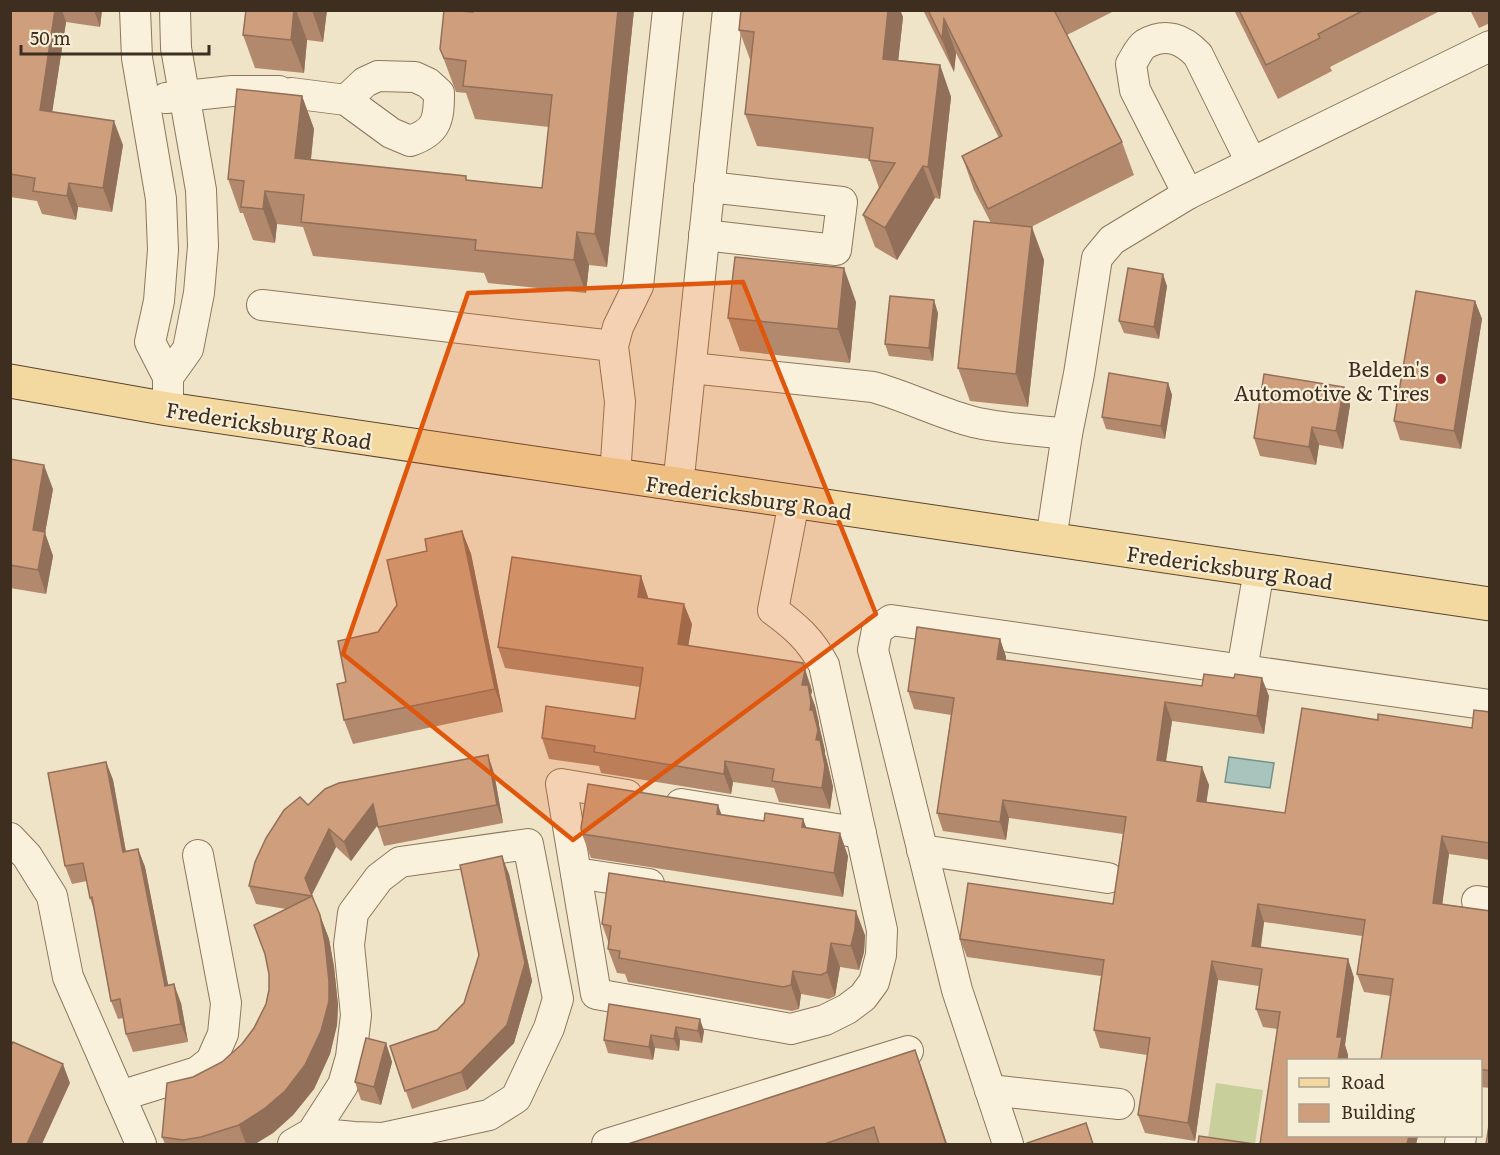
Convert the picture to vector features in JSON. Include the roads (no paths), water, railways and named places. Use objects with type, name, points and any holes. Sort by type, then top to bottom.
[{"type":"main road","name":"Fredericksburg Road","points":[[10,381],[168,393],[615,476],[1490,604]]},
{"type":"lane","points":[[135,10],[136,58],[161,199],[163,250],[159,301],[150,342],[168,393]]},
{"type":"lane","points":[[168,393],[188,349],[199,293],[203,246],[201,190],[176,48],[175,10]]},
{"type":"lane","points":[[615,476],[620,402],[613,346],[618,327],[638,286],[668,10]]},
{"type":"lane","points":[[678,486],[728,10]]},
{"type":"lane","points":[[1188,194],[1135,90],[1131,64],[1144,45],[1164,37],[1186,43],[1198,56],[1251,162]]},
{"type":"lane","points":[[1051,540],[1097,258],[1112,240],[1188,194],[1490,46]]},
{"type":"lane","points":[[144,100],[232,91],[285,92],[346,100]]},
{"type":"lane","points":[[704,235],[836,250],[842,202],[709,187]]},
{"type":"lane","points":[[160,286],[199,293]]},
{"type":"lane","points":[[262,305],[613,346]]},
{"type":"lane","points":[[691,360],[873,387],[894,392],[974,422],[1067,434]]},
{"type":"lane","points":[[794,502],[773,610],[801,631],[824,664],[861,833],[868,918],[882,930],[881,955],[874,982],[863,997],[847,1010],[825,1020],[791,1029],[596,994],[561,784],[861,833]]},
{"type":"lane","points":[[1242,670],[1259,570]]},
{"type":"lane","points":[[1008,1144],[957,990],[873,650],[877,630],[891,620],[1490,705]]},
{"type":"lane","points":[[10,838],[27,856],[52,896],[68,977],[141,1144]]},
{"type":"lane","points":[[528,844],[558,999],[549,1028],[516,1098],[489,1115],[383,1138],[302,1139],[343,1085],[351,1057],[356,1015],[349,945],[353,913],[379,878],[400,862],[528,844]]},
{"type":"lane","points":[[922,850],[1108,878]]},
{"type":"lane","points":[[120,1096],[197,1072],[211,1060],[223,1034],[226,1003],[198,855]]},
{"type":"lane","points":[[576,873],[681,889]]},
{"type":"lane","points":[[607,1144],[908,1051]]},
{"type":"lane","points":[[990,1090],[1119,1104]]},
{"type":"water","points":[[1229,757],[1274,763],[1270,788],[1225,782]]},
{"type":"place","name":"Belden's Automotive & Tires","points":[[1441,379]]}]
